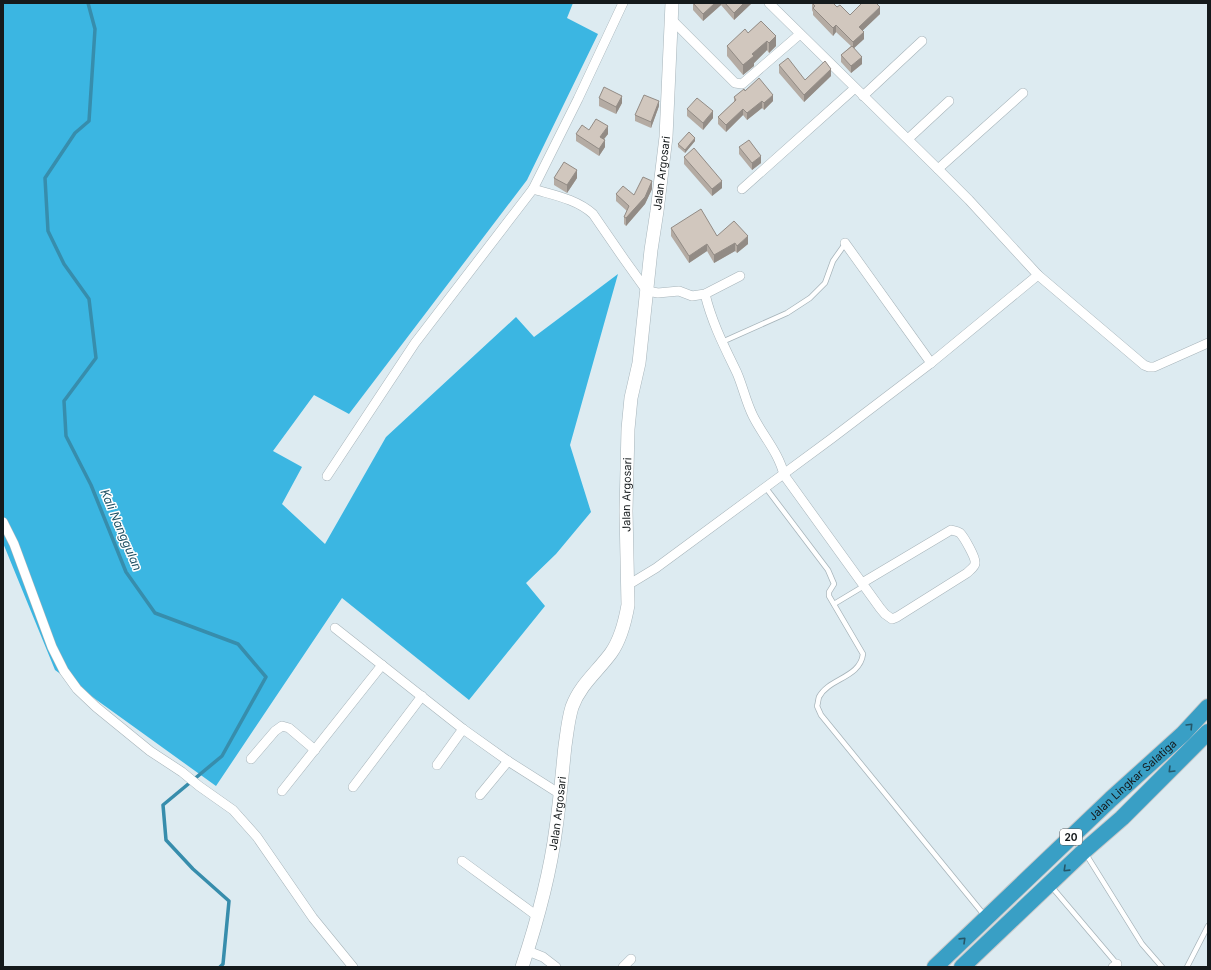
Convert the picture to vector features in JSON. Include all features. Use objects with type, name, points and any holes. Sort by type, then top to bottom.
[{"type":"highway","name":"Jalan Lingkar Salatiga","points":[[935,967],[1071,837],[1183,734],[1208,707]]},
{"type":"highway","name":"Jalan Lingkar Salatiga","points":[[962,967],[1084,851],[1122,818],[1208,732]]},
{"type":"street","points":[[327,476],[415,343],[533,189],[578,99],[623,3]]},
{"type":"street","name":"Jalan Argosari","points":[[522,967],[528,951],[550,864],[572,707],[579,691],[612,652],[620,638],[626,620],[628,605],[626,511],[628,429],[631,398],[639,363],[666,138],[672,3]]},
{"type":"street","points":[[769,3],[969,200],[1038,275],[1144,365],[1154,367],[1208,343]]},
{"type":"street","points":[[672,20],[735,83],[739,84],[742,84],[764,66],[800,34]]},
{"type":"street","points":[[863,96],[922,40]]},
{"type":"street","points":[[742,189],[855,88]]},
{"type":"street","points":[[938,169],[1023,94]]},
{"type":"street","points":[[908,139],[949,101]]},
{"type":"street","points":[[533,189],[578,203],[587,208],[593,214],[647,291],[658,293],[679,291],[692,296],[705,294],[740,276]]},
{"type":"street","points":[[845,244],[931,363]]},
{"type":"street","points":[[628,585],[656,568],[784,475],[931,363],[1038,275]]},
{"type":"street","points":[[705,294],[711,317],[738,374],[747,403],[759,427],[781,461],[784,475],[863,585],[890,618],[893,619],[967,573],[974,567],[974,556],[962,535],[951,530],[863,585]]},
{"type":"street","points":[[3,522],[14,544],[52,647],[64,671],[77,688],[96,707],[150,751],[182,772],[199,786],[234,810],[257,837],[313,918],[353,967]]},
{"type":"street","points":[[335,628],[463,729],[508,761],[560,794]]},
{"type":"street","points":[[282,791],[382,665]]},
{"type":"street","points":[[353,787],[422,696]]},
{"type":"street","points":[[251,759],[275,730],[282,726],[289,728],[315,750]]},
{"type":"street","points":[[437,765],[463,729]]},
{"type":"street","points":[[480,795],[508,761]]},
{"type":"street","points":[[462,861],[537,916]]},
{"type":"street","points":[[528,951],[543,957],[556,967]]},
{"type":"street","points":[[624,967],[631,959]]},
{"type":"lane","points":[[722,342],[787,313],[810,298],[825,283],[833,261],[845,244]]},
{"type":"lane","points":[[766,488],[828,570],[834,584],[829,592],[829,596],[863,654],[862,662],[855,670],[827,688],[819,697],[817,706],[821,715],[986,918]]},
{"type":"lane","points":[[834,604],[863,585]]},
{"type":"lane","points":[[1071,837],[1084,851],[1142,944],[1162,967]]},
{"type":"lane","points":[[1050,884],[1117,966]]},
{"type":"lane","points":[[1187,967],[1208,926]]},
{"type":"shaded area","points":[[3,3],[573,3],[567,18],[598,34],[527,180],[349,414],[314,395],[273,451],[302,467],[282,504],[325,544],[386,437],[516,317],[534,337],[618,274],[570,445],[591,512],[556,554],[526,583],[545,606],[469,700],[342,598],[216,786],[55,670],[3,543]]},
{"type":"building","points":[[693,3],[715,3],[703,14]]},
{"type":"building","points":[[725,3],[744,3],[734,13]]},
{"type":"building","points":[[812,3],[833,3],[837,7],[840,5],[850,15],[862,3],[876,3],[880,7],[859,27],[864,32],[853,42],[836,25],[833,28],[813,8],[815,6]]},
{"type":"building","points":[[761,21],[776,36],[769,43],[767,41],[752,54],[754,56],[743,65],[727,46],[745,29],[748,33]]},
{"type":"building","points":[[852,46],[862,57],[851,66],[841,55]]},
{"type":"building","points":[[788,58],[805,80],[825,61],[831,69],[804,95],[779,65]]},
{"type":"building","points":[[759,78],[773,95],[764,103],[762,101],[747,113],[743,109],[726,125],[718,117],[736,100],[734,97],[744,89],[745,91]]},
{"type":"building","points":[[604,87],[622,96],[616,107],[599,98]]},
{"type":"building","points":[[644,95],[659,101],[651,122],[635,115]]},
{"type":"building","points":[[697,98],[713,111],[703,123],[687,109]]},
{"type":"building","points":[[596,119],[608,126],[600,137],[605,140],[599,149],[576,134],[582,125],[589,130]]},
{"type":"building","points":[[689,132],[695,138],[685,150],[678,144]]},
{"type":"building","points":[[749,140],[761,156],[752,163],[739,147]]},
{"type":"building","points":[[694,148],[722,181],[712,189],[684,157]]},
{"type":"building","points":[[564,162],[577,170],[567,185],[554,178]]},
{"type":"building","points":[[643,177],[652,181],[645,197],[626,218],[624,217],[629,206],[616,194],[623,186],[634,195]]},
{"type":"building","points":[[701,209],[717,236],[734,221],[748,236],[737,246],[735,243],[714,255],[707,244],[689,256],[671,228]]},
{"type":"waterway","name":"Kali Nanggulan","points":[[88,3],[95,29],[89,121],[75,133],[45,178],[48,231],[64,264],[89,299],[96,358],[64,401],[66,436],[91,485],[126,572],[155,613],[238,644],[266,677],[222,756],[163,805],[166,840],[193,869],[229,901],[223,964],[220,967]]}]
